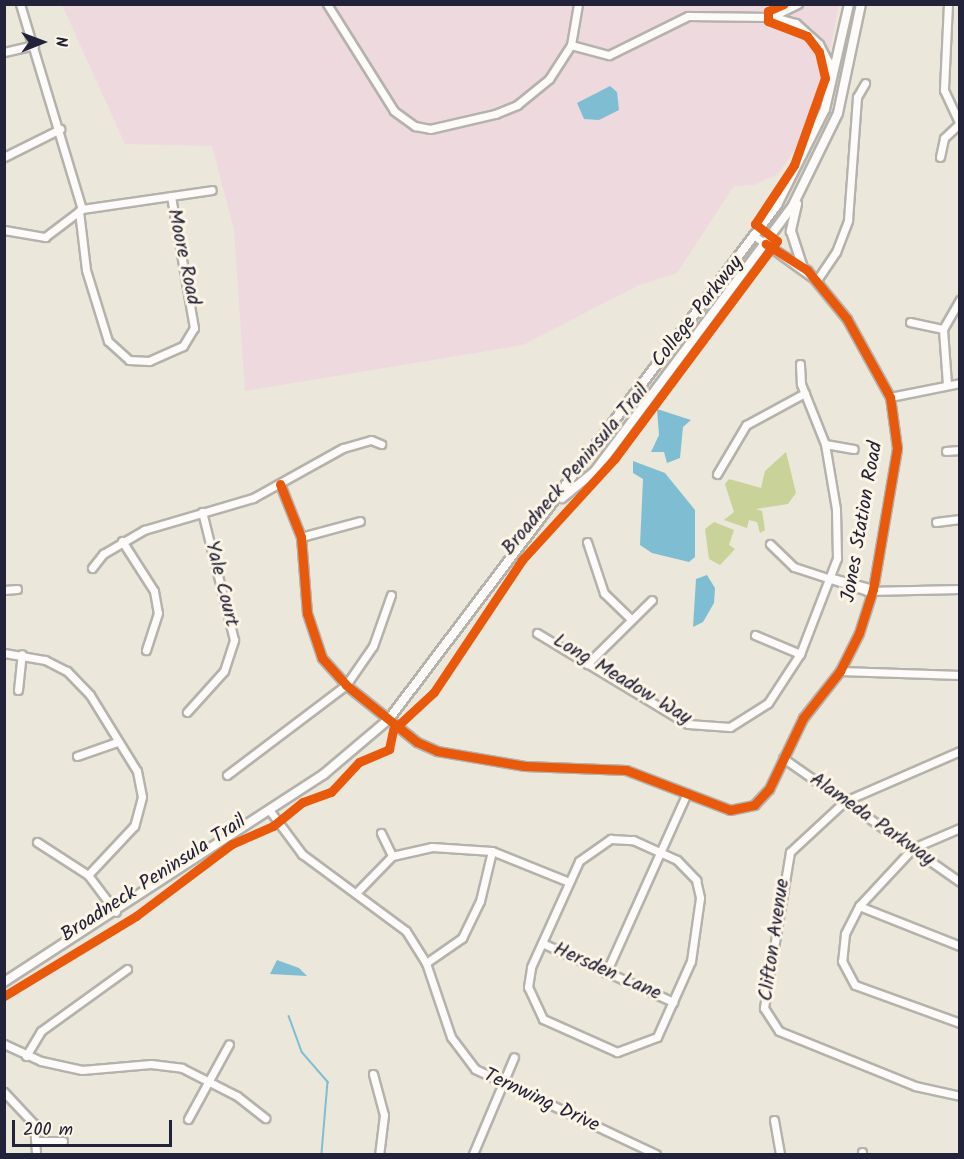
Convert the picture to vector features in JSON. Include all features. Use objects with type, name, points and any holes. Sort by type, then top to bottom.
[{"type":"main road","name":"College Parkway","points":[[4,982],[270,811],[361,746],[389,719],[555,504],[612,423],[756,237],[797,172],[825,109],[849,4]]},
{"type":"main road","name":"College Parkway","points":[[555,504],[594,471],[765,244],[805,184],[838,113],[861,4]]},
{"type":"main road","points":[[771,17],[796,24],[819,45],[828,62],[825,109]]},
{"type":"main road","points":[[803,267],[791,231],[805,184]]},
{"type":"main road","points":[[594,471],[615,434],[612,423],[626,422],[645,402]]},
{"type":"street","name":"Moore Road","points":[[20,4],[60,129],[80,210],[86,270],[108,341],[129,360],[149,361],[183,346],[194,328],[171,196]]},
{"type":"street","points":[[327,4],[364,57],[384,98],[415,126],[447,128],[495,114],[539,88],[571,45],[578,4]]},
{"type":"street","points":[[571,45],[609,54],[688,16],[771,17],[798,4]]},
{"type":"street","points":[[940,157],[944,138],[959,124],[944,90],[948,4]]},
{"type":"street","points":[[4,52],[34,45]]},
{"type":"street","points":[[817,280],[836,252],[848,219],[857,97],[865,83]]},
{"type":"street","points":[[4,157],[60,129]]},
{"type":"street","points":[[4,230],[45,237],[80,210],[212,190]]},
{"type":"street","name":"Jones Station Road","points":[[756,237],[817,280]]},
{"type":"street","name":"Jones Station Road","points":[[280,484],[301,537],[312,636],[345,685],[389,719],[437,751],[535,767],[627,770],[730,810],[747,808],[764,795],[803,718],[840,672],[873,589],[897,448],[890,397],[847,319],[817,280],[803,267],[765,244]]},
{"type":"street","points":[[947,384],[943,328],[960,299]]},
{"type":"street","points":[[910,322],[943,328]]},
{"type":"street","name":"Long Meadow Way","points":[[537,633],[554,639],[587,664],[688,724],[716,729],[756,716],[800,654],[831,579],[838,538],[825,444],[806,393],[800,364]]},
{"type":"street","points":[[890,397],[960,383]]},
{"type":"street","points":[[717,474],[746,425],[806,393]]},
{"type":"street","points":[[92,568],[122,541],[202,512],[253,498],[343,448],[370,440],[381,444]]},
{"type":"street","points":[[825,444],[854,449]]},
{"type":"street","points":[[946,452],[960,450]]},
{"type":"street","name":"Yale Court","points":[[187,712],[224,671],[234,640],[202,512]]},
{"type":"street","points":[[936,522],[960,519]]},
{"type":"street","points":[[301,537],[360,521]]},
{"type":"street","points":[[122,541],[154,591],[158,613],[146,650]]},
{"type":"street","points":[[587,542],[604,593],[631,619]]},
{"type":"street","points":[[770,544],[782,560],[831,579],[873,589],[911,594],[960,589]]},
{"type":"street","points":[[4,590],[17,589]]},
{"type":"street","points":[[226,775],[345,685],[373,646],[391,595]]},
{"type":"street","points":[[587,664],[652,600]]},
{"type":"street","points":[[754,635],[800,654]]},
{"type":"street","points":[[4,653],[22,654],[67,671],[90,695],[137,771],[140,810],[124,842],[88,875]]},
{"type":"street","points":[[18,690],[22,654]]},
{"type":"street","points":[[840,672],[960,675]]},
{"type":"street","points":[[77,756],[117,742]]},
{"type":"street","name":"Clifton Avenue","points":[[960,751],[846,801],[790,852],[764,996],[766,1018],[779,1031],[915,1086],[960,1096]]},
{"type":"street","name":"Alameda Parkway","points":[[783,758],[960,882]]},
{"type":"street","points":[[606,973],[687,793]]},
{"type":"street","name":"Ternwing Drive","points":[[270,811],[302,854],[358,891],[406,931],[426,963],[462,1057],[502,1085],[656,1155]]},
{"type":"street","points":[[960,828],[912,848],[859,906],[842,947],[849,979],[960,1023]]},
{"type":"street","points":[[381,833],[392,856]]},
{"type":"street","points":[[611,839],[633,840],[660,852],[688,869],[700,898],[694,950],[657,1037],[640,1047],[616,1052],[556,1028],[533,1005],[528,987],[542,943],[569,882],[585,854],[611,839]]},
{"type":"street","points":[[38,842],[88,875],[116,912]]},
{"type":"street","points":[[358,891],[392,856],[432,847],[492,851],[569,882]]},
{"type":"street","points":[[426,963],[462,938],[480,901],[492,851]]},
{"type":"street","points":[[859,906],[960,946]]},
{"type":"street","name":"Hersden Lane","points":[[542,943],[673,1002]]},
{"type":"street","points":[[26,1056],[41,1031],[127,969]]},
{"type":"street","points":[[4,1044],[26,1056],[82,1070],[169,1065],[209,1080],[265,1118]]},
{"type":"street","points":[[188,1119],[229,1044]]},
{"type":"street","points":[[473,1155],[514,1057]]},
{"type":"street","points":[[373,1074],[384,1115],[379,1155]]},
{"type":"street","points":[[4,1092],[27,1110],[38,1142],[36,1155]]},
{"type":"street","points":[[774,1120],[780,1155]]},
{"type":"street","points":[[38,1142],[63,1140]]},
{"type":"shaded area","points":[[62,5],[839,5],[829,55],[800,142],[778,174],[754,185],[734,186],[677,273],[639,285],[523,345],[245,391],[234,230],[212,146],[125,144]]},
{"type":"green space","points":[[786,452],[796,493],[788,504],[756,509],[762,511],[765,530],[760,533],[757,522],[749,520],[747,528],[724,520],[734,512],[725,484],[729,479],[761,488],[765,471]]},
{"type":"green space","points":[[714,522],[734,530],[729,545],[735,549],[720,565],[709,559],[705,529]]},
{"type":"water","points":[[610,86],[617,92],[619,110],[599,120],[584,119],[577,103]]},
{"type":"water","points":[[657,409],[691,420],[683,427],[680,458],[667,463],[664,452],[651,452],[659,435]]},
{"type":"water","points":[[633,461],[665,473],[695,510],[695,557],[689,562],[652,553],[640,545],[643,479],[633,473]]},
{"type":"water","points":[[707,575],[715,588],[714,603],[703,622],[693,627],[696,579]]},
{"type":"water","points":[[277,960],[299,968],[307,976],[270,974]]},
{"type":"waterway","points":[[289,1016],[302,1052],[328,1082],[322,1154]]},
{"type":"cycle path","name":"Broadneck Peninsula Trail","points":[[4,996],[136,916],[232,844],[273,826],[303,802],[331,792],[359,762],[389,749],[393,730],[434,692],[522,560],[615,458],[777,241],[755,224],[794,165],[825,78],[819,52],[807,36],[768,21],[768,11],[784,4]]},
{"type":"cycle path","points":[[280,484],[301,537],[307,613],[322,658],[346,685],[417,742],[437,751],[525,766],[626,770],[730,810],[754,805],[769,789],[803,718],[840,671],[859,633],[873,589],[897,448],[890,397],[847,319],[807,270],[766,244]]}]
